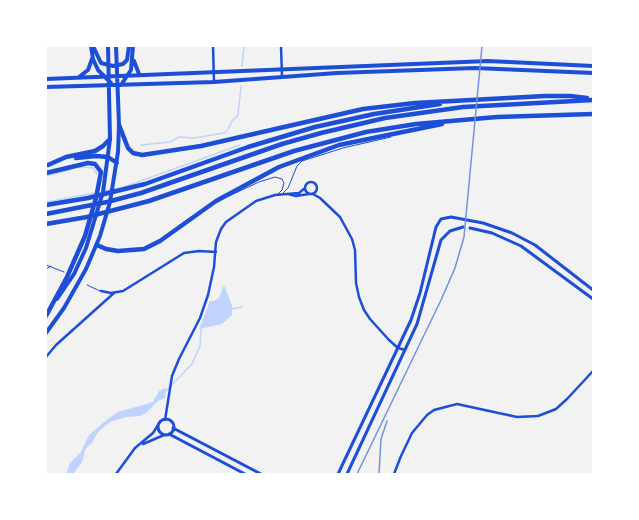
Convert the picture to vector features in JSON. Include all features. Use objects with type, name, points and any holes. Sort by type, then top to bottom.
[{"type":"highway","points":[[92,46],[101,63],[113,66],[123,64],[127,60],[129,46]]},
{"type":"highway","points":[[92,46],[93,59],[102,76],[114,85]]},
{"type":"highway","points":[[46,316],[74,274],[91,234],[108,157],[110,139],[108,46]]},
{"type":"highway","points":[[46,333],[76,288],[97,245],[110,202],[116,174],[119,125],[116,46]]},
{"type":"highway","points":[[132,46],[133,59],[139,74]]},
{"type":"highway","points":[[79,77],[88,70],[93,59]]},
{"type":"highway","points":[[120,85],[129,75],[133,59]]},
{"type":"highway","points":[[46,79],[139,74],[215,73],[488,61],[593,66]]},
{"type":"highway","points":[[46,87],[214,82],[282,77],[481,68],[593,73]]},
{"type":"highway","points":[[119,125],[128,148],[133,153],[142,155],[201,146],[352,111],[415,103],[545,96],[570,96],[593,100]]},
{"type":"highway","points":[[46,205],[88,198],[145,184],[255,145],[322,126],[374,114],[464,100]]},
{"type":"highway","points":[[46,214],[107,202],[141,193],[282,144],[320,133],[384,118],[463,107],[593,100]]},
{"type":"highway","points":[[46,224],[88,217],[148,201],[260,162],[338,138],[416,124],[529,116],[593,114]]},
{"type":"highway","points":[[91,234],[92,240],[97,245],[106,249],[118,251],[144,249],[160,241],[216,201],[262,175],[298,159],[345,144],[457,121]]},
{"type":"highway","points":[[47,165],[66,157],[95,151],[110,139]]},
{"type":"highway","points":[[47,165],[87,156],[108,157],[117,163]]},
{"type":"highway","points":[[46,173],[81,164],[92,163],[99,168],[103,177],[85,236],[67,277],[46,316]]},
{"type":"street","points":[[213,46],[215,73],[214,82]]},
{"type":"street","points":[[281,46],[282,77]]},
{"type":"street","points":[[116,474],[136,448],[153,433],[158,425],[165,420],[172,376],[202,312],[213,274],[219,233],[226,222],[256,201],[280,194],[299,193],[308,183],[314,183],[317,186],[316,192],[318,197]]},
{"type":"street","points":[[305,188],[311,194],[318,197],[340,217],[352,239],[355,250],[356,283],[364,310],[370,319],[398,348],[405,350]]},
{"type":"street","points":[[286,193],[294,196],[316,192]]},
{"type":"street","points":[[338,474],[398,348],[420,293],[438,222],[443,218],[451,217],[502,229],[535,246],[593,290]]},
{"type":"street","points":[[347,474],[405,350],[423,307],[441,240],[448,232],[458,227],[464,227]]},
{"type":"street","points":[[470,228],[500,236],[532,252],[593,299]]},
{"type":"street","points":[[500,236],[502,229]]},
{"type":"street","points":[[46,357],[56,345],[114,293],[126,289],[184,254],[199,251],[216,252]]},
{"type":"street","points":[[100,291],[114,293]]},
{"type":"street","points":[[394,474],[412,433],[427,415],[434,410],[457,404],[518,417],[538,416],[556,409],[568,399],[593,371]]},
{"type":"street","points":[[165,420],[170,421],[173,428],[261,474]]},
{"type":"street","points":[[158,425],[159,431],[164,435]]},
{"type":"street","points":[[170,434],[173,428]]},
{"type":"street","points":[[358,433],[364,436]]},
{"type":"street","points":[[136,448],[151,439],[170,434],[245,474]]},
{"type":"street","points":[[182,440],[185,434]]},
{"type":"lane","points":[[280,194],[288,188],[297,166],[302,161],[343,148],[416,130]]},
{"type":"lane","points":[[216,201],[275,177],[282,179],[284,184],[281,192],[276,195]]},
{"type":"lane","points":[[46,265],[64,272]]},
{"type":"lane","points":[[46,269],[51,266]]},
{"type":"lane","points":[[87,285],[100,291]]},
{"type":"water","points":[[224,285],[232,306],[232,315],[222,324],[199,329],[210,301],[214,301],[219,298]]},
{"type":"water","points":[[166,388],[165,398],[158,401],[146,413],[140,416],[126,417],[110,422],[98,432],[92,443],[86,448],[82,462],[73,474],[66,474],[70,463],[81,452],[89,435],[118,412],[153,402],[159,391]]},
{"type":"waterway","points":[[242,66],[244,46]]},
{"type":"waterway","points":[[141,145],[170,142],[179,137],[194,138],[224,133],[238,115],[241,86]]},
{"type":"waterway","points":[[105,191],[124,187],[240,145]]},
{"type":"waterway","points":[[79,167],[93,168],[97,174]]},
{"type":"waterway","points":[[46,176],[72,169]]},
{"type":"waterway","points":[[46,202],[95,193]]},
{"type":"waterway","points":[[232,309],[242,307]]},
{"type":"waterway","points":[[166,391],[192,364],[200,346],[201,329]]},
{"type":"railway","points":[[357,474],[455,268],[464,237],[482,46]]},
{"type":"railway","points":[[379,474],[381,439],[387,421]]}]
